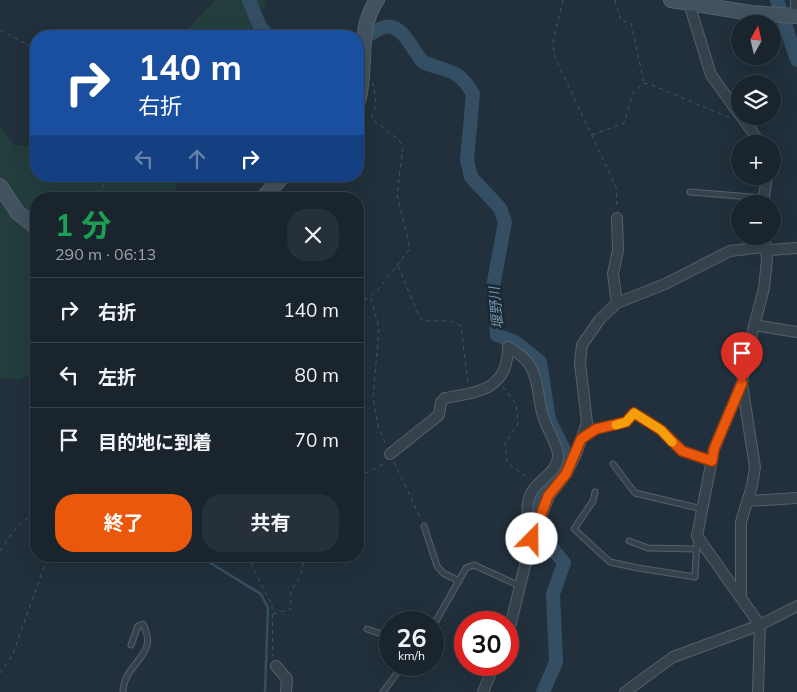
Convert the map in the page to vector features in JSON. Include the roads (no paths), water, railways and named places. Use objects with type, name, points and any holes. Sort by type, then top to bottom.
[{"type":"street","points":[[364,30],[368,16],[377,0]]},
{"type":"street","points":[[671,0],[793,16],[796,0]]},
{"type":"street","points":[[689,2],[711,74],[731,102]]},
{"type":"street","points":[[268,192],[278,182]]},
{"type":"street","points":[[0,186],[18,213],[30,222]]},
{"type":"street","points":[[617,218],[618,250],[613,274],[617,303]]},
{"type":"street","points":[[758,692],[760,625],[697,536],[714,449],[742,383],[764,288],[767,259],[764,247]]},
{"type":"street","points":[[514,611],[533,537],[548,496],[566,474],[586,423],[580,363],[582,345],[600,319],[617,303],[665,284],[730,250],[764,247],[771,250],[797,248]]},
{"type":"street","points":[[754,325],[797,332]]},
{"type":"street","points":[[390,454],[439,414],[441,402],[446,398],[486,389],[500,380],[506,370],[508,348],[520,353],[533,371],[538,384],[541,411],[559,453],[555,466],[535,489],[528,509],[533,537]]},
{"type":"street","points":[[741,597],[741,522],[748,501],[755,467],[742,383]]},
{"type":"street","points":[[535,489],[553,488]]},
{"type":"street","points":[[748,501],[797,498]]},
{"type":"street","points":[[625,692],[673,657],[760,625],[797,606]]},
{"type":"street","points":[[276,666],[287,679],[286,692]]},
{"type":"street","points":[[483,692],[490,676]]},
{"type":"lane","points":[[690,192],[731,197]]},
{"type":"lane","points":[[581,439],[596,429],[626,422],[634,413],[661,430],[682,451],[712,461]]},
{"type":"lane","points":[[613,464],[635,493],[702,508]]},
{"type":"lane","points":[[595,492],[593,501],[574,528],[610,562],[695,576],[697,536]]},
{"type":"lane","points":[[424,526],[437,566],[443,573],[459,581]]},
{"type":"lane","points":[[629,541],[648,548],[696,549]]},
{"type":"lane","points":[[442,611],[466,568],[474,565],[520,586]]},
{"type":"lane","points":[[123,692],[126,674],[148,649],[148,638],[143,624],[138,626],[134,632],[131,645]]},
{"type":"lane","points":[[368,629],[379,633]]},
{"type":"lane","points":[[383,692],[395,676]]},
{"type":"waterway","name":"堰野川","points":[[249,0],[263,30]]},
{"type":"waterway","points":[[777,0],[797,60]]},
{"type":"waterway","name":"堰野川","points":[[364,39],[385,27],[397,29],[407,39],[423,62],[457,75],[468,85],[473,94],[467,160],[471,177],[500,208],[505,222],[493,287],[497,335],[515,342],[540,362],[549,420],[566,454],[558,471],[538,497],[535,507],[535,517],[538,526],[564,563],[553,594],[556,662],[543,692]]},
{"type":"waterway","points":[[209,562],[261,594],[268,608],[265,692]]}]
